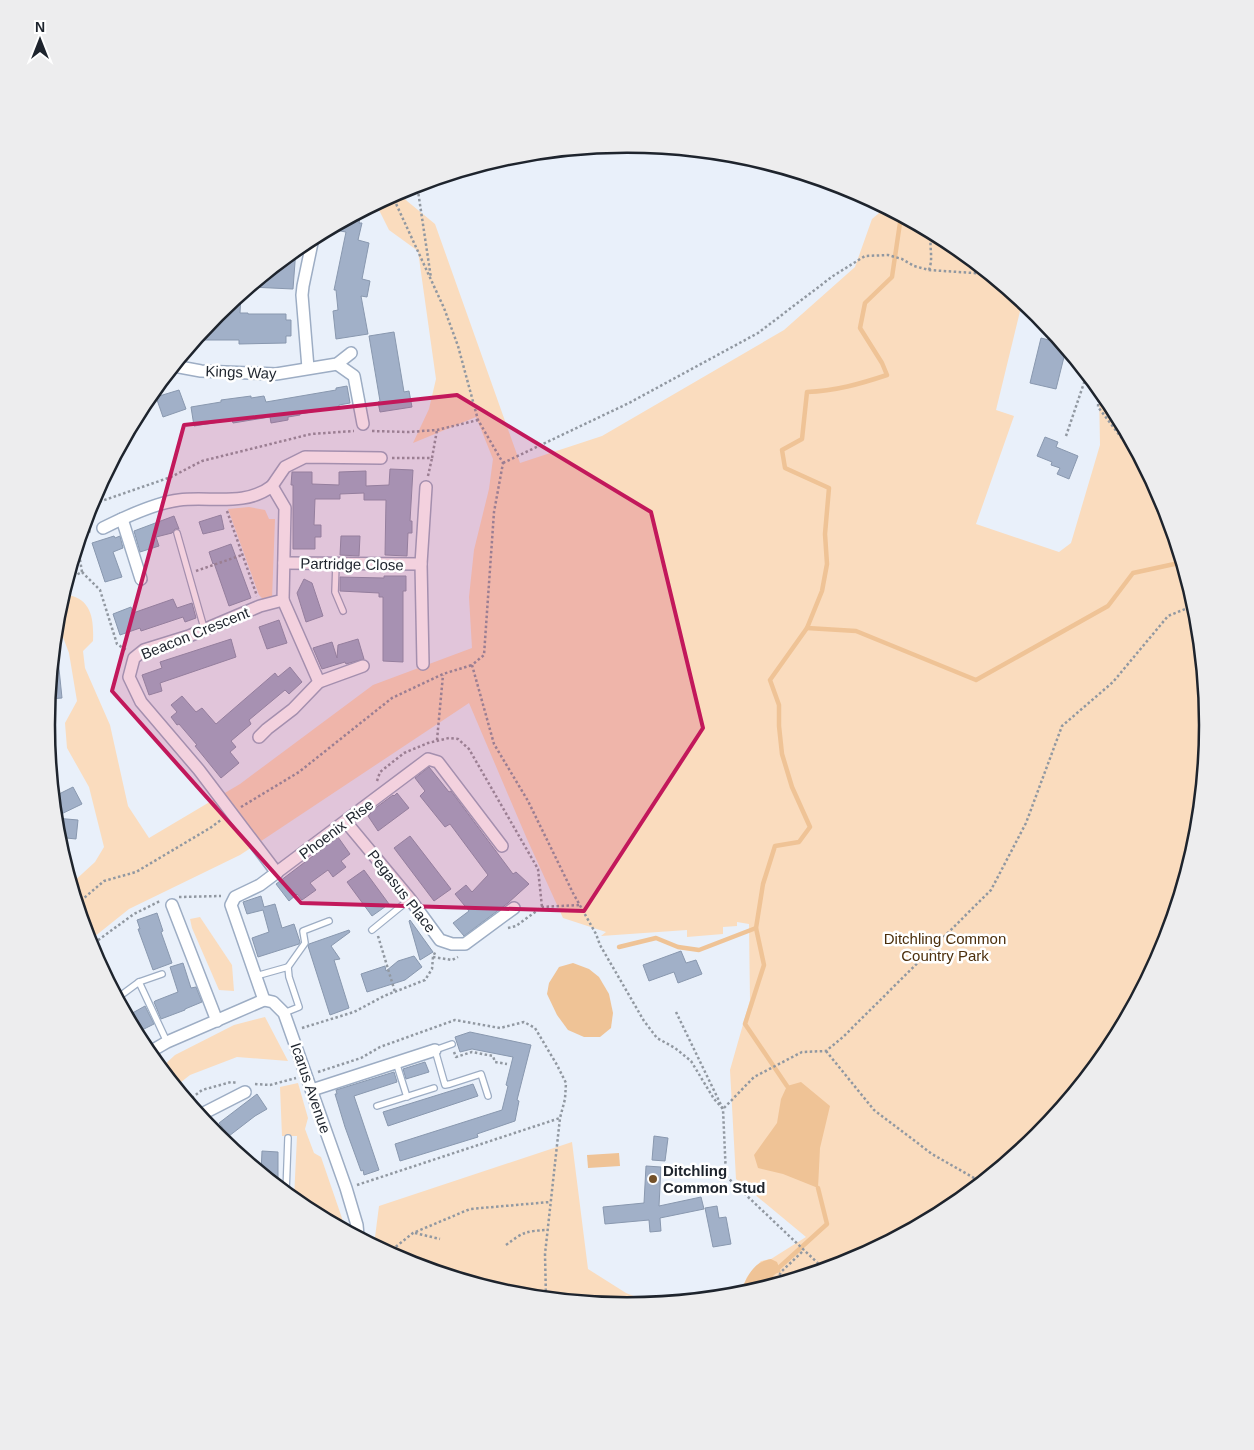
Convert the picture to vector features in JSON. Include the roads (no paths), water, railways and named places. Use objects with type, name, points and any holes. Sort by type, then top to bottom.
[{"type":"street","points":[[308,368],[302,295],[310,248]]},
{"type":"street","points":[[351,353],[337,364],[354,376],[361,429]]},
{"type":"street","name":"Kings Way","points":[[181,367],[200,371],[276,374],[337,364]]},
{"type":"street","points":[[103,528],[166,502],[244,498],[265,491],[272,486],[285,467],[306,457],[381,458]]},
{"type":"street","points":[[272,486],[285,508],[283,600],[319,682]]},
{"type":"street","name":"Partridge Close","points":[[423,664],[421,564],[426,487]]},
{"type":"street","points":[[122,519],[141,579]]},
{"type":"street","name":"Partridge Close","points":[[284,563],[421,564]]},
{"type":"street","name":"Beacon Crescent","points":[[277,873],[199,770],[141,702],[129,677],[134,658],[144,650],[189,636],[204,628],[260,606],[283,600]]},
{"type":"street","points":[[259,737],[292,709],[319,682],[363,666]]},
{"type":"street","name":"Phoenix Rise","points":[[256,976],[231,905],[235,897],[260,885],[277,873],[428,759],[438,762],[502,846]]},
{"type":"street","name":"Pegasus Place","points":[[346,822],[440,940],[452,944],[465,944],[514,908]]},
{"type":"street","points":[[172,900],[217,1021]]},
{"type":"street","points":[[256,976],[264,1000]]},
{"type":"street","points":[[155,1049],[264,1000],[273,1002],[284,1013]]},
{"type":"street","name":"Icarus Avenue","points":[[284,1013],[346,1188],[357,1229]]},
{"type":"street","points":[[312,1090],[435,1050]]},
{"type":"street","points":[[206,1112],[244,1092]]},
{"type":"lane","points":[[177,533],[204,628]]},
{"type":"lane","points":[[336,564],[335,592],[343,610]]},
{"type":"lane","points":[[374,929],[410,900]]},
{"type":"lane","points":[[256,976],[288,967],[305,943],[303,931],[329,921]]},
{"type":"lane","points":[[284,1013],[300,1007],[289,977],[288,967]]},
{"type":"lane","points":[[123,994],[139,982],[162,974]]},
{"type":"lane","points":[[139,982],[167,1042]]},
{"type":"lane","points":[[452,1044],[435,1050],[445,1085],[481,1074],[488,1096]]},
{"type":"lane","points":[[396,1062],[407,1097]]},
{"type":"lane","points":[[377,1106],[434,1088]]},
{"type":"lane","points":[[286,1184],[288,1138]]},
{"type":"waterway","points":[[787,1086],[745,1024],[764,965],[756,928],[763,884],[775,846],[799,842],[810,827],[792,787],[782,754],[779,705],[770,680],[807,628],[822,591],[827,564],[825,534],[829,488],[785,468],[782,450],[802,439],[807,392],[847,386],[887,375],[882,363],[860,328],[865,303],[892,277],[900,223]]},
{"type":"waterway","points":[[807,628],[856,631],[976,680],[1108,606],[1133,573],[1176,564]]},
{"type":"waterway","points":[[619,947],[656,938],[678,947],[699,950],[756,928]]},
{"type":"waterway","points":[[765,1280],[827,1224],[818,1188]]},
{"type":"waterway","points":[[770,1275],[772,1279]]},
{"type":"place","name":"Ditchling Common Stud","points":[[653,1179]]},
{"type":"park label","name":"Ditchling Common Country Park","points":[[945,946]]}]
